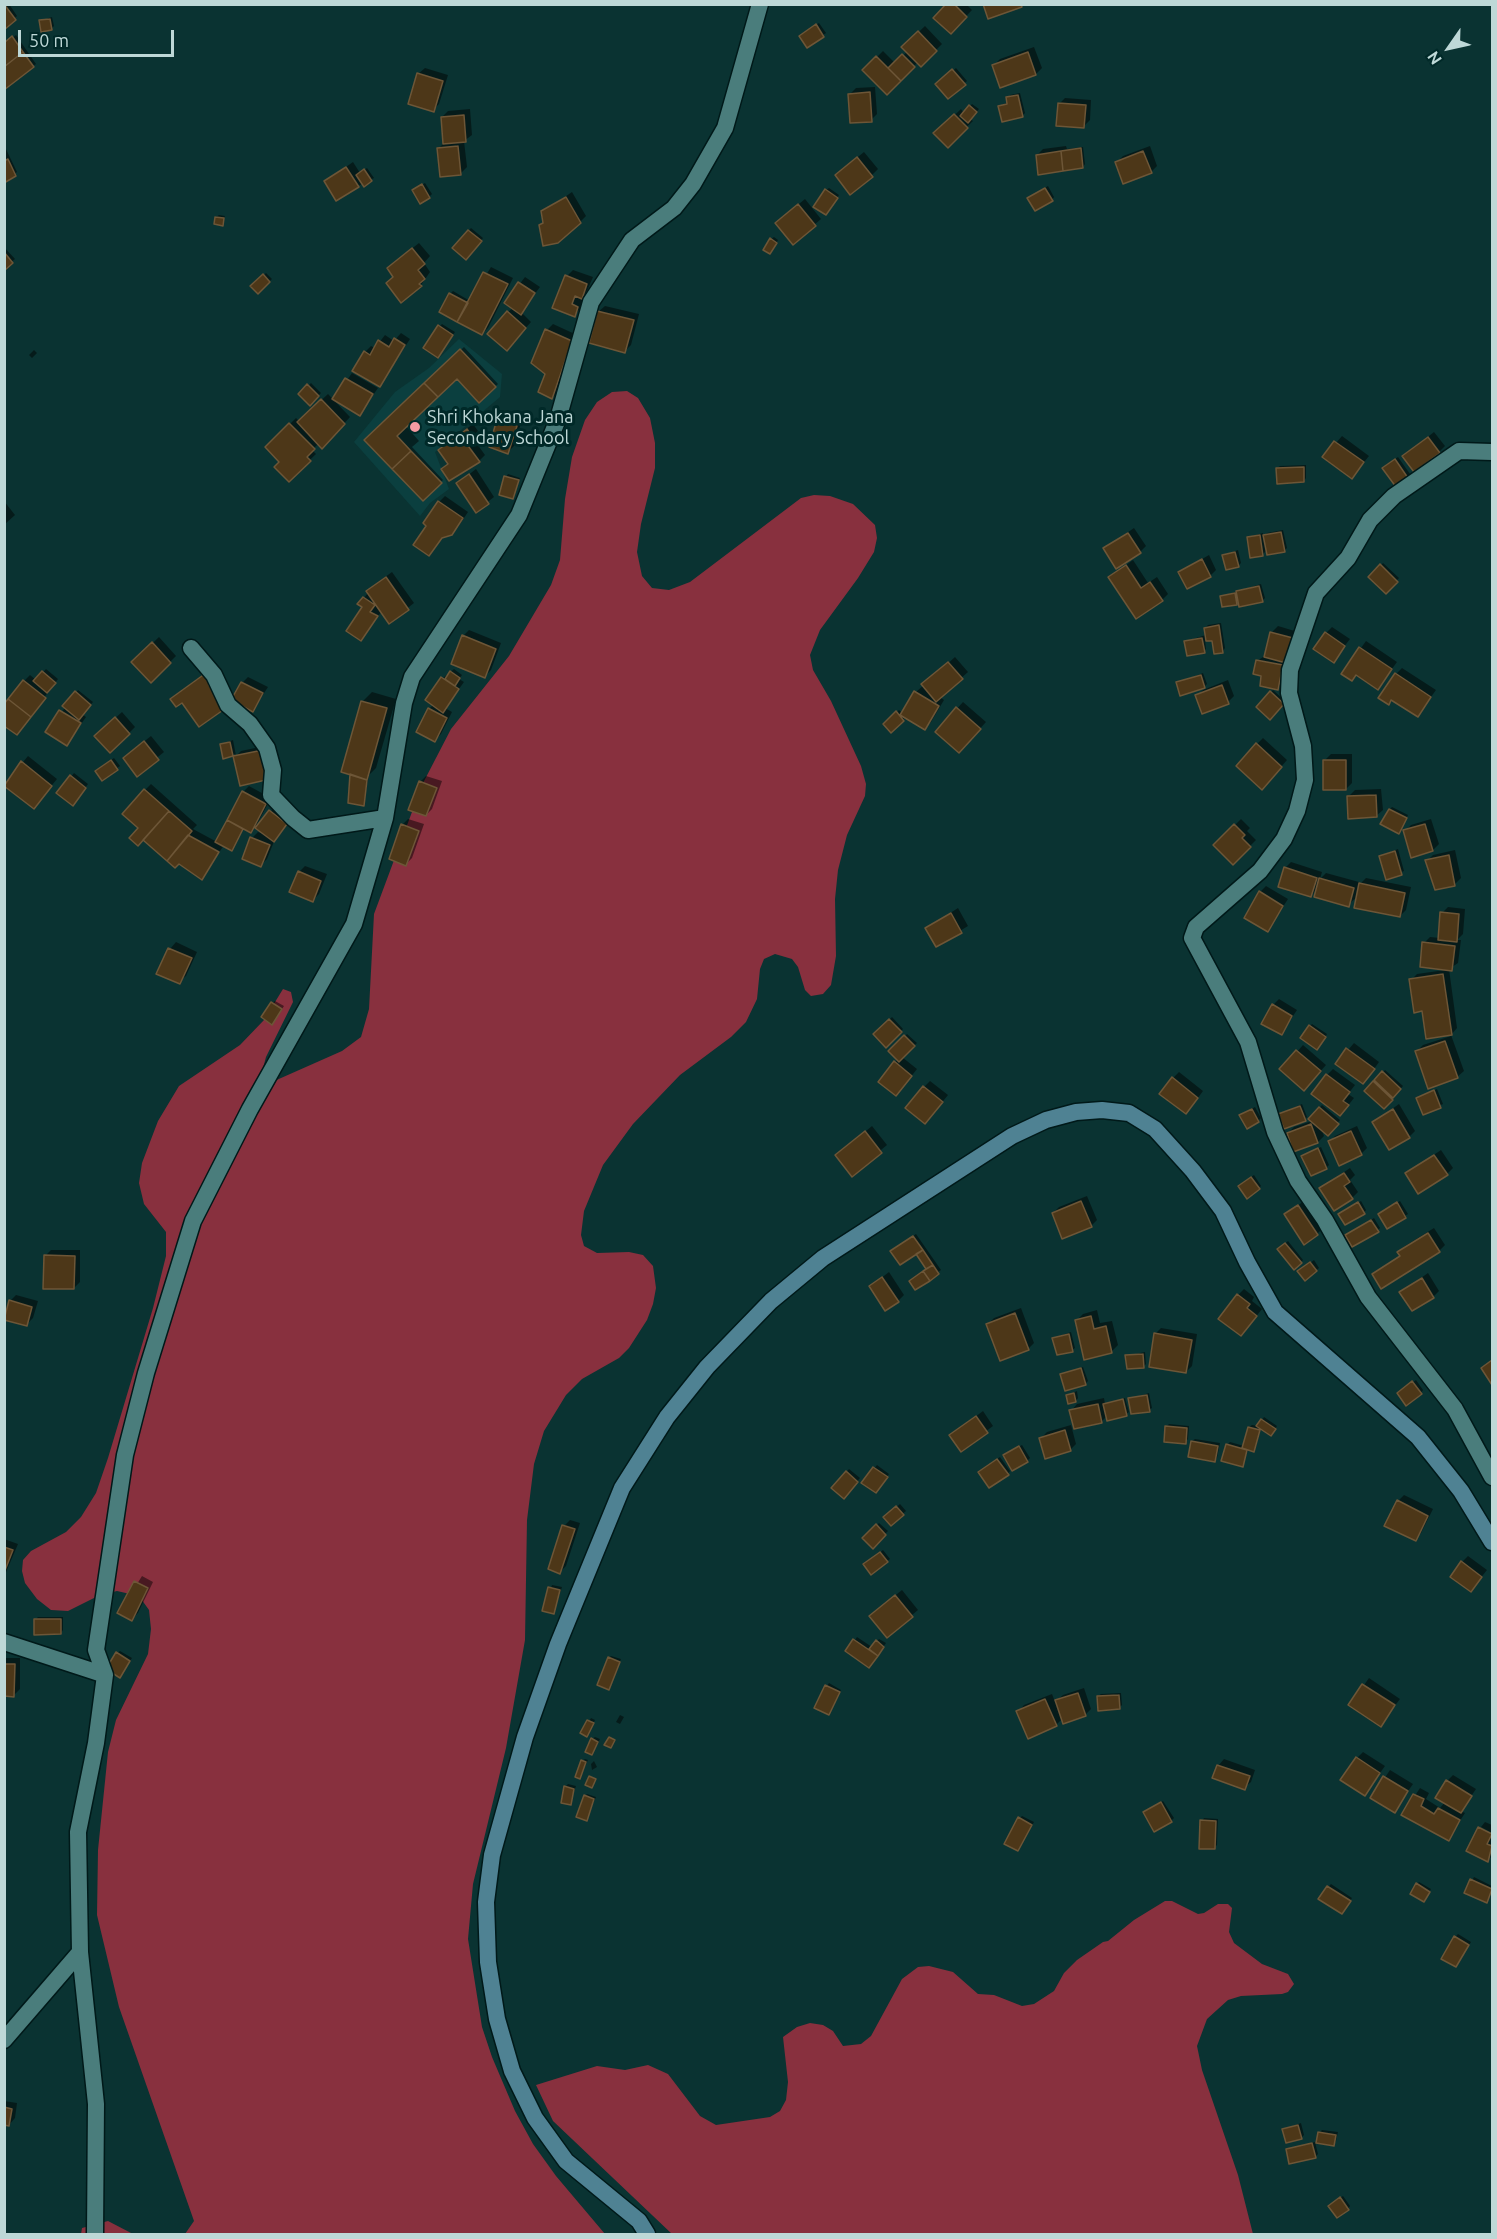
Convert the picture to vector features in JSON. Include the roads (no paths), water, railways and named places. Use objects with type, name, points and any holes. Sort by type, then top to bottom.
[{"type":"main road","points":[[647,2235],[639,2221],[566,2161],[535,2118],[512,2071],[497,2019],[488,1962],[486,1902],[492,1855],[525,1737],[558,1644],[622,1488],[667,1417],[707,1367],[771,1301],[823,1258],[1012,1136],[1046,1120],[1076,1112],[1102,1110],[1129,1113],[1155,1129],[1193,1171],[1223,1211],[1246,1262],[1275,1312],[1418,1437],[1461,1491],[1492,1542]]},
{"type":"street","points":[[95,2235],[96,2104],[80,1952],[78,1832],[96,1743],[105,1675],[96,1650],[125,1455],[146,1373],[194,1221],[249,1109],[354,924],[385,818],[404,703],[412,677],[519,515],[558,419],[591,302],[632,240],[674,208],[693,184],[725,128],[760,4]]},
{"type":"street","points":[[1492,452],[1459,451],[1395,496],[1370,520],[1348,558],[1316,593],[1290,670],[1289,693],[1303,746],[1305,780],[1297,811],[1284,839],[1260,872],[1196,927],[1192,938],[1248,1042],[1275,1132],[1298,1181],[1325,1220],[1368,1297],[1455,1409],[1492,1477]]},
{"type":"street","points":[[191,648],[214,675],[228,705],[250,724],[267,748],[273,770],[271,795],[293,818],[308,830],[385,818]]},
{"type":"street","points":[[4,1642],[105,1675]]},
{"type":"street","points":[[4,2040],[80,1952]]},
{"type":"place","name":"Shri Khokana Jana Secondary School","points":[[415,427]]}]
